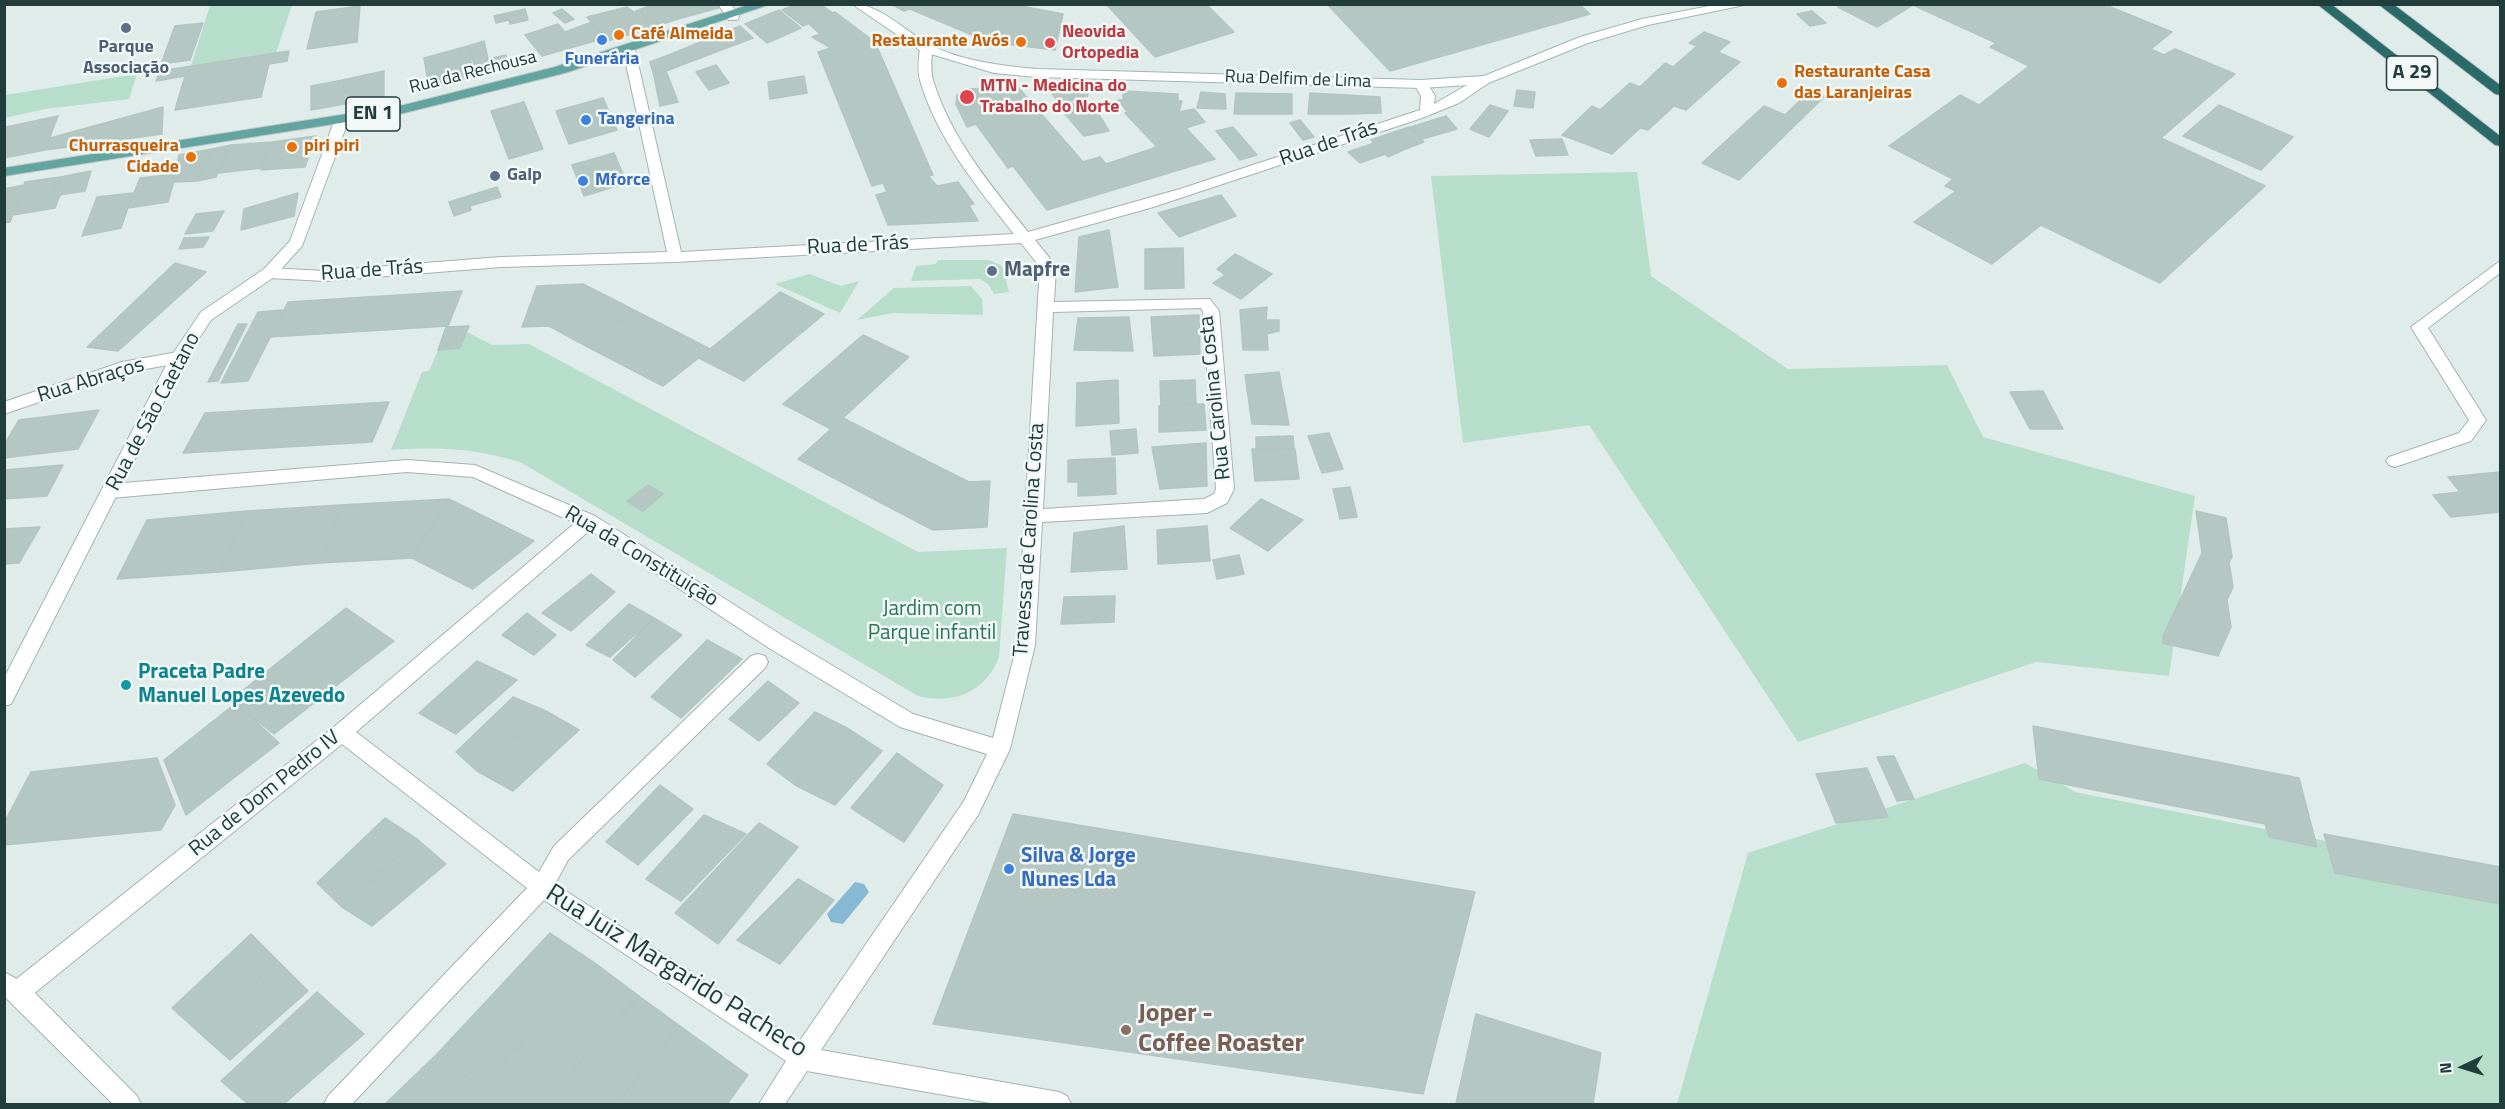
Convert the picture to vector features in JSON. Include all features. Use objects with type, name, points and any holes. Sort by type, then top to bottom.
[{"type":"highway","name":"A 29","points":[[2322,4],[2500,142]]},
{"type":"highway","name":"A 29","points":[[2384,4],[2500,91]]},
{"type":"main road","name":"Rua da Rechousa","points":[[4,172],[342,119],[493,89],[629,50],[733,17],[765,4]]},
{"type":"street","points":[[724,4],[733,17]]},
{"type":"street","name":"Rua Delfim de Lima","points":[[858,4],[926,48],[994,69],[1037,73],[1421,84],[1486,80],[1584,40],[1625,28],[1743,4]]},
{"type":"street","name":"Travessa de Carolina Costa","points":[[771,1104],[970,808],[1000,749],[1026,645],[1048,266],[1024,238],[958,146],[926,79],[926,48]]},
{"type":"street","points":[[629,50],[675,257]]},
{"type":"street","name":"Rua de Trás","points":[[269,273],[325,276],[501,262],[675,257],[1024,238],[1253,170],[1468,95],[1486,80]]},
{"type":"street","points":[[1421,84],[1428,96],[1427,110]]},
{"type":"street","name":"Rua de São Caetano","points":[[4,698],[178,358],[206,316],[269,273],[297,243],[342,119]]},
{"type":"street","points":[[2395,460],[2464,437],[2478,420],[2419,327],[2500,266]]},
{"type":"street","name":"Rua Carolina Costa","points":[[1033,516],[1207,506],[1221,498],[1226,489],[1211,311],[1205,303],[1046,307]]},
{"type":"street","name":"Rua Abraços","points":[[4,408],[122,368],[178,358]]},
{"type":"street","name":"Rua da Constituição","points":[[111,491],[407,466],[476,471],[589,521],[776,642],[907,721],[1000,749]]},
{"type":"street","name":"Rua de Dom Pedro IV","points":[[11,987],[342,732],[589,521]]},
{"type":"street","points":[[336,1104],[542,887],[561,853],[758,662]]},
{"type":"street","name":"Rua Juiz Margarido Pacheco","points":[[342,732],[542,887],[802,1058],[1059,1104]]},
{"type":"street","points":[[11,987],[129,1104]]},
{"type":"green space","points":[[210,5],[292,5],[276,53],[191,66]]},
{"type":"green space","points":[[137,74],[129,99],[45,109],[5,118],[5,95]]},
{"type":"green space","points":[[1637,172],[1651,276],[1788,369],[1947,365],[1983,437],[2195,496],[2169,676],[2036,662],[1798,742],[1589,425],[1463,443],[1431,176]]},
{"type":"green space","points":[[938,260],[989,260],[1002,266],[1009,292],[994,294],[988,284],[980,279],[911,281],[916,266],[936,264]]},
{"type":"green space","points":[[809,274],[841,286],[859,281],[840,313],[775,284]]},
{"type":"green space","points":[[971,286],[982,299],[983,315],[893,313],[857,320],[894,288]]},
{"type":"green space","name":"Jardim com Parque infantil","points":[[467,332],[492,345],[529,344],[918,552],[1007,548],[999,657],[993,669],[977,687],[956,697],[944,699],[918,696],[520,462],[456,450],[391,450],[422,372],[429,371],[438,350],[460,348]]},
{"type":"green space","points":[[2025,763],[2075,792],[2500,875],[2500,1104],[1677,1104],[1748,853]]},
{"type":"water","points":[[855,882],[864,884],[869,892],[843,924],[831,922],[827,914]]},
{"type":"building","points":[[656,4],[668,4],[678,19],[651,28],[641,9]]},
{"type":"building","points":[[668,4],[720,4],[722,7],[678,19]]},
{"type":"building","points":[[797,4],[820,4],[833,13],[803,26],[782,10]]},
{"type":"building","points":[[891,4],[1010,4],[1063,14],[1055,50],[989,42],[910,9],[904,11]]},
{"type":"building","points":[[1106,4],[1206,4],[1234,32],[1155,57]]},
{"type":"building","points":[[1327,4],[1579,4],[1590,14],[1390,71]]},
{"type":"building","points":[[1843,4],[2103,4],[2172,32],[2151,49],[2164,55],[2175,49],[2235,74],[2161,138],[2265,186],[2160,283],[2041,225],[1992,264],[1914,222],[1956,191],[1945,186],[1953,179],[1889,146],[1960,95],[1979,105],[2029,66],[1990,47],[1996,43],[1913,5],[1877,27],[1838,7]]},
{"type":"building","points":[[360,6],[357,42],[307,49],[316,12]]},
{"type":"building","points":[[627,7],[634,12],[641,9],[651,28],[607,41],[587,17]]},
{"type":"building","points":[[525,9],[528,20],[510,24],[509,20],[496,23],[494,16]]},
{"type":"building","points":[[562,9],[574,19],[565,23],[553,13]]},
{"type":"building","points":[[779,10],[801,28],[767,43],[745,24]]},
{"type":"building","points":[[1812,11],[1826,23],[1810,26],[1797,14]]},
{"type":"building","points":[[835,12],[875,42],[933,175],[928,176],[937,186],[958,182],[974,204],[969,205],[978,221],[888,225],[876,195],[887,192],[883,183],[872,186],[818,52],[831,48],[812,37],[820,34],[809,24]]},
{"type":"building","points":[[592,22],[605,38],[577,46],[565,32]]},
{"type":"building","points":[[203,23],[190,60],[161,64],[175,26]]},
{"type":"building","points":[[558,24],[577,46],[542,56],[525,35]]},
{"type":"building","points":[[740,26],[753,38],[679,66],[671,54]]},
{"type":"building","points":[[1704,32],[1730,42],[1718,52],[1740,62],[1686,110],[1674,106],[1648,130],[1640,128],[1612,154],[1562,135],[1592,106],[1600,110],[1630,83],[1640,87],[1665,63],[1673,67],[1697,46],[1689,43]]},
{"type":"building","points":[[484,41],[488,59],[506,55],[506,65],[477,73],[468,46]]},
{"type":"building","points":[[468,46],[474,77],[429,88],[424,58]]},
{"type":"building","points":[[289,51],[287,61],[269,64],[261,97],[175,110],[185,76],[156,81],[160,71]]},
{"type":"building","points":[[671,54],[679,66],[654,76],[650,62]]},
{"type":"building","points":[[716,65],[729,83],[709,90],[696,72]]},
{"type":"building","points":[[384,71],[384,97],[348,104],[343,80]]},
{"type":"building","points":[[666,71],[678,102],[660,106],[654,76]]},
{"type":"building","points":[[804,76],[807,93],[770,99],[768,82]]},
{"type":"building","points":[[343,80],[345,104],[311,110],[311,86]]},
{"type":"building","points":[[1092,82],[1086,100],[1057,100],[1045,84]]},
{"type":"building","points":[[1018,87],[1083,162],[1100,157],[1106,164],[1157,147],[1125,113],[1128,112],[1118,100],[1123,100],[1123,91],[1178,94],[1178,101],[1182,101],[1179,112],[1194,109],[1205,122],[1186,128],[1215,159],[1047,210],[1013,166],[1008,168],[976,124],[967,127],[956,104],[957,95],[968,89]]},
{"type":"building","points":[[1517,90],[1535,92],[1533,108],[1514,106]]},
{"type":"building","points":[[1811,90],[1825,96],[1739,180],[1702,163],[1764,106],[1785,115]]},
{"type":"building","points":[[1201,92],[1225,94],[1226,109],[1197,108]]},
{"type":"building","points":[[1236,93],[1292,94],[1292,114],[1234,114]]},
{"type":"building","points":[[1310,93],[1347,95],[1347,114],[1308,114]]},
{"type":"building","points":[[1347,95],[1380,97],[1381,113],[1347,114]]},
{"type":"building","name":"Tangerina","points":[[603,98],[617,130],[569,144],[556,111]]},
{"type":"building","points":[[1070,101],[1079,110],[1094,106],[1109,131],[1084,136],[1058,106]]},
{"type":"building","points":[[524,102],[543,149],[509,159],[491,111]]},
{"type":"building","points":[[1490,105],[1508,111],[1489,137],[1470,129]]},
{"type":"building","points":[[2219,105],[2293,137],[2261,170],[2183,136]]},
{"type":"building","points":[[163,107],[162,134],[45,150],[50,138]]},
{"type":"building","points":[[58,116],[45,150],[4,158],[6,127]]},
{"type":"building","points":[[1446,116],[1457,129],[1422,139],[1411,127]]},
{"type":"building","points":[[1300,120],[1314,137],[1303,140],[1290,123]]},
{"type":"building","points":[[1233,127],[1257,155],[1240,160],[1216,131]]},
{"type":"building","points":[[1409,127],[1424,142],[1403,150],[1388,134]]},
{"type":"building","points":[[1388,134],[1403,150],[1388,157],[1371,140]]},
{"type":"building","points":[[316,136],[305,167],[261,170],[272,142]]},
{"type":"building","points":[[1562,139],[1568,155],[1536,156],[1530,140]]},
{"type":"building","points":[[272,142],[262,168],[219,173],[231,145]]},
{"type":"building","points":[[1374,143],[1385,154],[1360,163],[1348,152]]},
{"type":"building","points":[[231,145],[216,177],[197,181],[212,149]]},
{"type":"building","points":[[212,149],[197,181],[174,182],[179,155]]},
{"type":"building","points":[[614,153],[627,183],[584,196],[572,165]]},
{"type":"building","points":[[91,171],[85,191],[52,196],[60,177]]},
{"type":"building","points":[[176,174],[168,202],[128,208],[140,178]]},
{"type":"building","points":[[60,177],[52,196],[60,195],[55,208],[13,215],[25,182]]},
{"type":"building","points":[[24,185],[10,222],[4,223],[4,189]]},
{"type":"building","points":[[497,187],[501,197],[470,206],[471,210],[454,216],[449,202]]},
{"type":"building","points":[[133,193],[121,228],[82,236],[97,197]]},
{"type":"building","points":[[298,193],[294,216],[241,230],[244,209]]},
{"type":"building","points":[[1221,195],[1236,216],[1179,237],[1158,213]]},
{"type":"building","points":[[224,211],[213,231],[185,234],[196,214]]},
{"type":"building","points":[[1109,230],[1118,287],[1075,292],[1079,237]]},
{"type":"building","points":[[209,237],[203,247],[179,249],[184,238]]},
{"type":"building","points":[[1183,248],[1184,288],[1145,289],[1145,249]]},
{"type":"building","points":[[1235,254],[1272,274],[1241,299],[1213,283],[1225,275],[1217,269]]},
{"type":"building","points":[[175,263],[206,272],[118,351],[87,347]]},
{"type":"building","points":[[583,284],[634,310],[586,346],[549,326],[522,327],[537,286]]},
{"type":"building","points":[[462,291],[448,326],[270,337],[288,302]]},
{"type":"building","points":[[780,292],[824,314],[744,381],[699,358]]},
{"type":"building","points":[[1267,307],[1266,320],[1279,320],[1279,331],[1267,334],[1268,350],[1243,350],[1240,310]]},
{"type":"building","points":[[284,310],[248,381],[221,383],[258,312]]},
{"type":"building","points":[[634,310],[710,349],[663,386],[586,346]]},
{"type":"building","points":[[1199,315],[1200,354],[1154,356],[1151,317]]},
{"type":"building","points":[[1129,317],[1133,351],[1074,350],[1078,318]]},
{"type":"building","points":[[238,324],[247,324],[218,381],[208,382]]},
{"type":"building","points":[[469,326],[460,348],[438,350],[446,327]]},
{"type":"building","points":[[863,335],[909,357],[831,429],[783,404]]},
{"type":"building","points":[[1279,372],[1289,425],[1252,424],[1245,375]]},
{"type":"building","points":[[1118,380],[1119,423],[1076,426],[1077,383]]},
{"type":"building","points":[[1195,380],[1196,404],[1161,406],[1160,381]]},
{"type":"building","points":[[2043,391],[2063,429],[2030,429],[2010,392]]},
{"type":"building","points":[[389,402],[372,442],[183,453],[205,413]]},
{"type":"building","points":[[1204,404],[1206,430],[1159,432],[1159,406]]},
{"type":"building","points":[[99,410],[78,449],[4,458],[4,445],[19,420]]},
{"type":"building","points":[[843,418],[931,463],[887,506],[798,459]]},
{"type":"building","points":[[1136,429],[1138,453],[1112,455],[1110,431]]},
{"type":"building","points":[[1329,433],[1343,469],[1322,473],[1308,436]]},
{"type":"building","points":[[1293,436],[1294,448],[1256,450],[1256,437]]},
{"type":"building","points":[[1206,443],[1207,486],[1160,489],[1152,447]]},
{"type":"building","points":[[1252,449],[1295,449],[1299,479],[1255,481]]},
{"type":"building","points":[[1115,458],[1116,494],[1078,496],[1078,482],[1068,482],[1068,460]]},
{"type":"building","points":[[931,463],[969,482],[990,481],[987,527],[933,530],[887,506]]},
{"type":"building","points":[[63,465],[47,496],[4,499],[4,470]]},
{"type":"building","points":[[2500,472],[2500,512],[2451,517],[2433,495],[2460,492],[2448,477]]},
{"type":"building","points":[[648,485],[663,494],[643,511],[627,501]]},
{"type":"building","points":[[1350,487],[1357,517],[1340,519],[1333,489]]},
{"type":"building","points":[[449,499],[412,558],[320,563],[341,505]]},
{"type":"building","points":[[449,499],[534,541],[473,589],[412,558]]},
{"type":"building","points":[[1261,499],[1303,520],[1268,551],[1230,528]]},
{"type":"building","points":[[341,505],[320,563],[219,572],[247,511]]},
{"type":"building","points":[[247,511],[219,572],[117,579],[147,520]]},
{"type":"building","points":[[2196,511],[2226,518],[2232,557],[2229,562],[2233,587],[2227,600],[2231,627],[2218,656],[2163,643],[2163,636],[2202,553]]},
{"type":"building","points":[[1124,526],[1127,569],[1071,572],[1074,533]]},
{"type":"building","points":[[1207,526],[1210,561],[1158,564],[1157,530]]},
{"type":"building","points":[[40,527],[19,563],[4,564],[4,529]]},
{"type":"building","points":[[1239,555],[1244,574],[1217,579],[1213,560]]},
{"type":"building","points":[[591,574],[615,592],[571,631],[542,613]]},
{"type":"building","points":[[1115,596],[1114,622],[1061,624],[1064,597]]},
{"type":"building","points":[[629,604],[654,618],[610,657],[586,645]]},
{"type":"building","points":[[346,608],[394,641],[274,734],[231,700]]},
{"type":"building","points":[[527,613],[556,635],[534,655],[502,635]]},
{"type":"building","points":[[654,618],[682,635],[635,677],[613,660]]},
{"type":"building","points":[[707,640],[742,659],[681,718],[651,697]]},
{"type":"building","points":[[477,661],[517,680],[456,734],[419,713]]},
{"type":"building","points":[[768,681],[799,703],[759,741],[729,719]]},
{"type":"building","points":[[513,697],[546,711],[477,771],[456,752]]},
{"type":"building","points":[[236,703],[279,743],[186,815],[164,760]]},
{"type":"building","points":[[546,711],[579,730],[513,791],[477,771]]},
{"type":"building","points":[[815,712],[847,728],[795,785],[767,764]]},
{"type":"building","points":[[2033,726],[2299,778],[2317,847],[2269,837],[2265,824],[2039,779]]},
{"type":"building","points":[[847,728],[882,751],[835,805],[795,785]]},
{"type":"building","points":[[897,753],[943,785],[904,842],[851,808]]},
{"type":"building","points":[[1894,756],[1914,799],[1897,801],[1877,757]]},
{"type":"building","points":[[157,758],[175,805],[161,830],[4,845],[4,823],[31,772]]},
{"type":"building","points":[[1867,768],[1888,817],[1836,823],[1816,774]]},
{"type":"building","points":[[660,785],[693,809],[638,865],[606,842]]},
{"type":"building","points":[[1013,814],[1475,892],[1423,1094],[933,1024]]},
{"type":"building","points":[[704,815],[746,834],[681,901],[646,879]]},
{"type":"building","points":[[385,818],[417,839],[342,907],[317,883]]},
{"type":"building","points":[[759,823],[798,847],[718,944],[675,913]]},
{"type":"building","points":[[2324,834],[2500,867],[2500,904],[2335,873]]},
{"type":"building","points":[[417,839],[446,864],[372,926],[342,907]]},
{"type":"building","points":[[798,879],[834,900],[780,964],[737,940]]},
{"type":"building","points":[[550,933],[595,963],[480,1087],[437,1054]]},
{"type":"building","points":[[251,934],[277,960],[204,1037],[172,1008]]},
{"type":"building","points":[[277,960],[308,991],[230,1060],[204,1037]]},
{"type":"building","points":[[595,963],[639,996],[543,1104],[499,1104],[480,1087]]},
{"type":"building","points":[[317,992],[364,1034],[284,1104],[248,1104],[221,1081]]},
{"type":"building","points":[[639,996],[680,1026],[616,1104],[543,1104]]},
{"type":"building","points":[[1476,1014],[1601,1053],[1593,1104],[1456,1104]]},
{"type":"building","points":[[680,1026],[748,1075],[727,1104],[616,1104]]},
{"type":"building","points":[[437,1054],[480,1087],[463,1104],[385,1104]]},
{"type":"building","points":[[480,1087],[499,1104],[463,1104]]},
{"type":"place","name":"Parque Associação","points":[[126,28]]},
{"type":"place","name":"Café Almeida","points":[[619,35]]},
{"type":"place","name":"Funerária","points":[[602,40]]},
{"type":"place","name":"Restaurante Avós","points":[[1021,42]]},
{"type":"place","name":"Neovida Ortopedia","points":[[1050,43]]},
{"type":"place","name":"Restaurante Casa das Laranjeiras","points":[[1782,83]]},
{"type":"place","name":"MTN - Medicina do Trabalho do Norte","points":[[967,97]]},
{"type":"place","name":"Tangerina","points":[[586,120]]},
{"type":"place","name":"piri piri","points":[[292,147]]},
{"type":"place","name":"Churrasqueira Cidade","points":[[191,157]]},
{"type":"place","name":"Galp","points":[[495,176]]},
{"type":"place","name":"Mforce","points":[[583,181]]},
{"type":"place","name":"Mapfre","points":[[992,271]]},
{"type":"place","name":"Praceta Padre Manuel Lopes Azevedo","points":[[126,685]]},
{"type":"place","name":"Silva & Jorge Nunes Lda","points":[[1009,869]]},
{"type":"place","name":"Joper - Coffee Roaster","points":[[1126,1030]]}]
